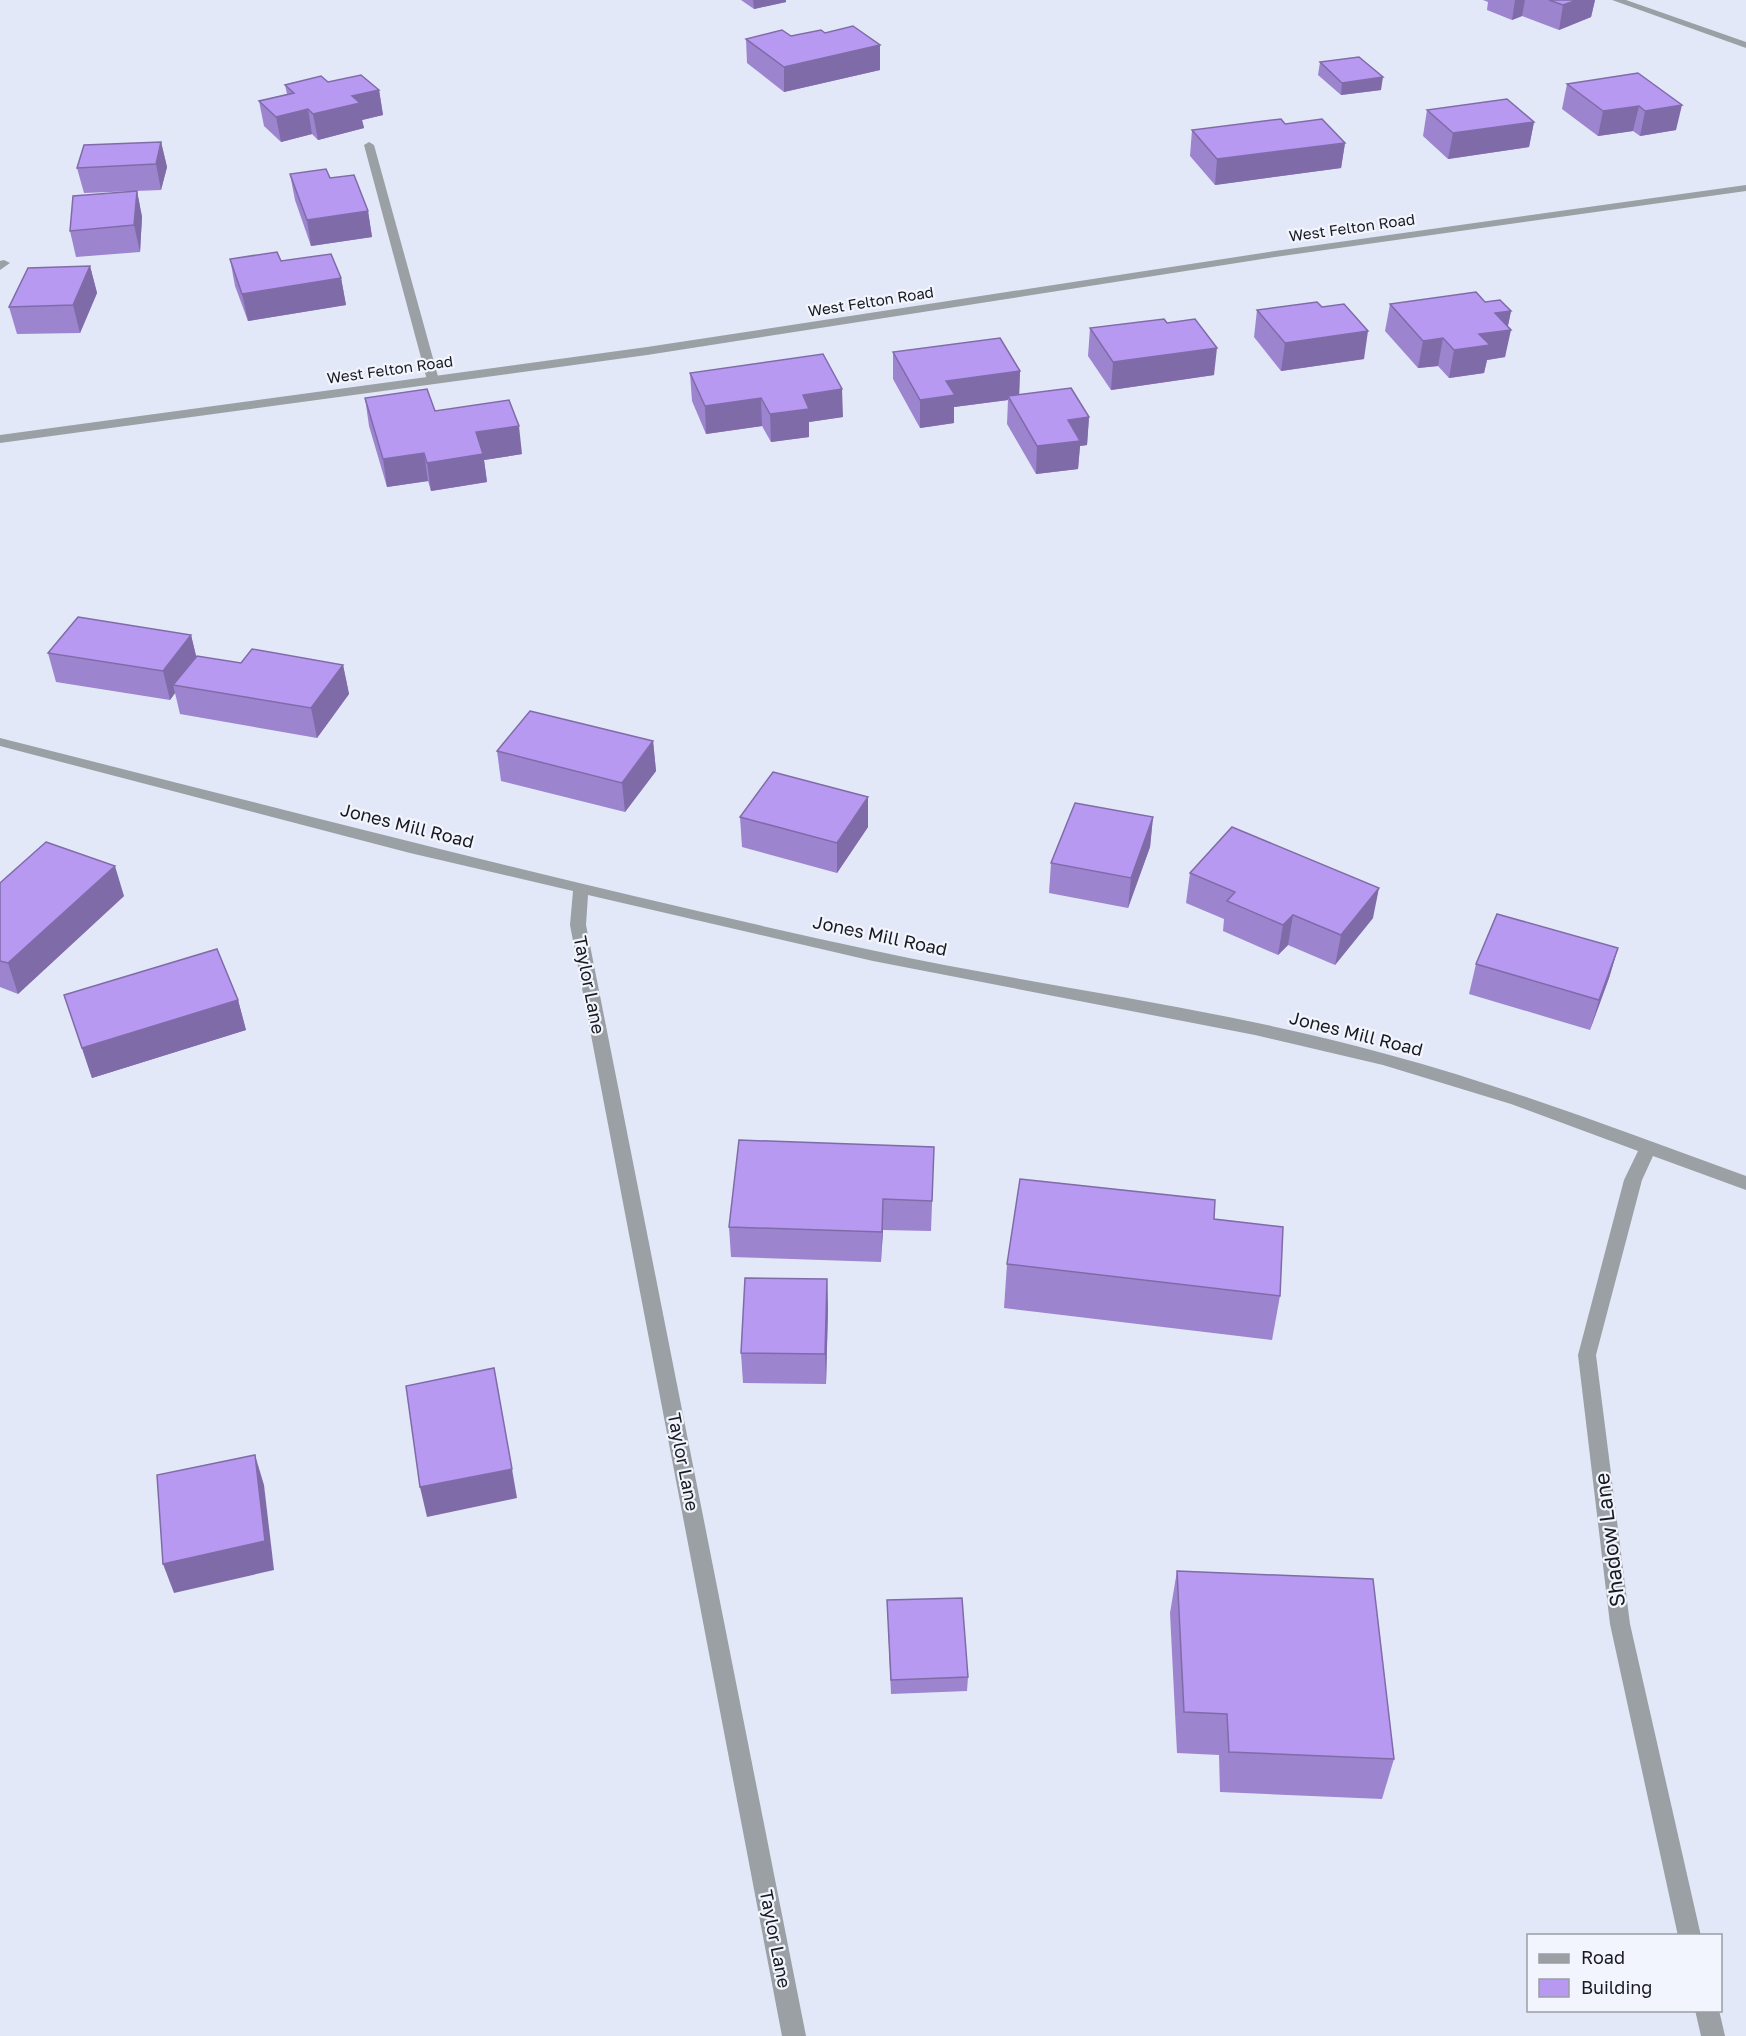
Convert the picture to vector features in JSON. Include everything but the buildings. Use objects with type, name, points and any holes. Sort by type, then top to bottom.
[{"type":"street","points":[[1617,0],[1746,45]]},
{"type":"street","points":[[369,146],[433,380]]},
{"type":"street","name":"West Felton Road","points":[[0,439],[647,351],[1294,252],[1746,188]]},
{"type":"street","name":"Jones Mill Road","points":[[0,742],[410,848],[873,956],[1255,1029],[1384,1059],[1517,1100],[1746,1183]]},
{"type":"street","name":"Taylor Lane","points":[[581,888],[578,925],[794,2036]]},
{"type":"street","name":"Shadow Lane","points":[[1648,1148],[1633,1180],[1587,1355],[1620,1624],[1690,1934]]},
{"type":"street","points":[[1707,2012],[1713,2036]]}]
